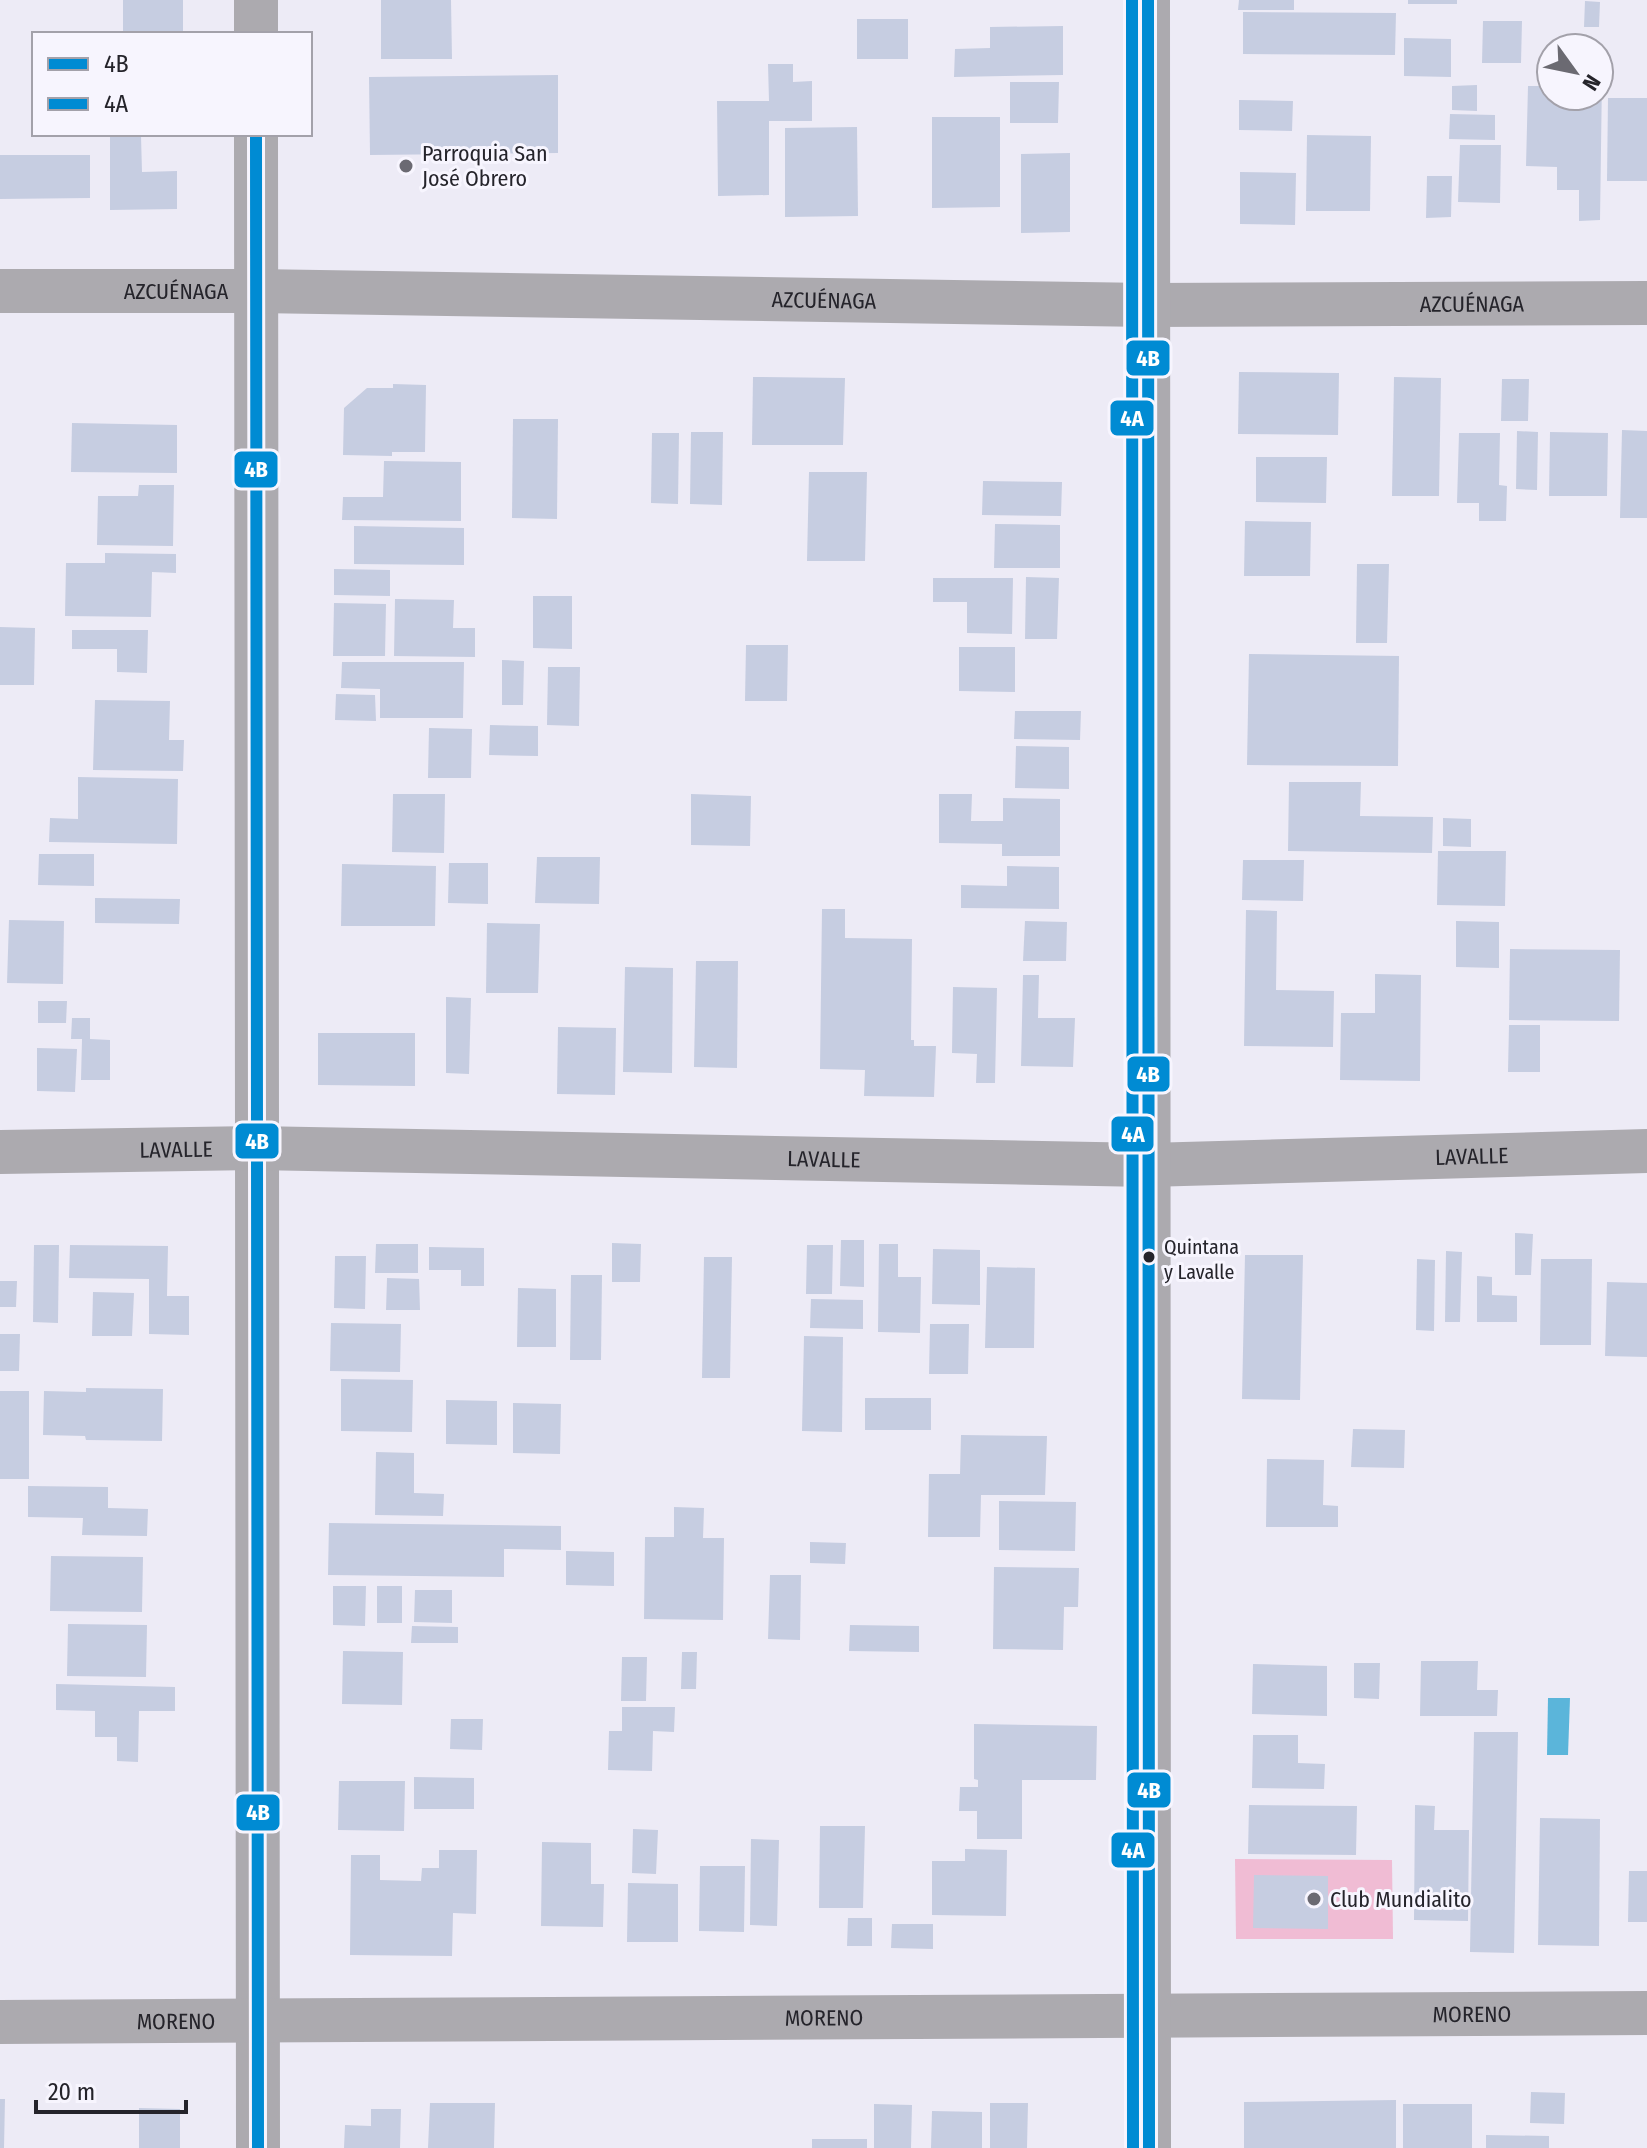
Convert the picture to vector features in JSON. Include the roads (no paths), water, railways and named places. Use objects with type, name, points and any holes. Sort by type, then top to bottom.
[{"type":"street","points":[[256,0],[256,32]]},
{"type":"street","points":[[1148,0],[1149,2148]]},
{"type":"street","points":[[256,136],[258,2148]]},
{"type":"street","name":"AZCUÉNAGA","points":[[0,291],[256,291],[1148,305],[1647,303]]},
{"type":"street","name":"LAVALLE","points":[[0,1152],[255,1148],[1148,1165],[1647,1151]]},
{"type":"street","name":"MORENO","points":[[0,2022],[1647,2013]]},
{"type":"water","points":[[1548,1698],[1570,1698],[1568,1755],[1547,1755]]},
{"type":"place","name":"Parroquia San José Obrero","points":[[406,166]]},
{"type":"place","name":"Quintana y Lavalle","points":[[1149,1257]]},
{"type":"place","name":"Club Mundialito","points":[[1314,1899]]}]
